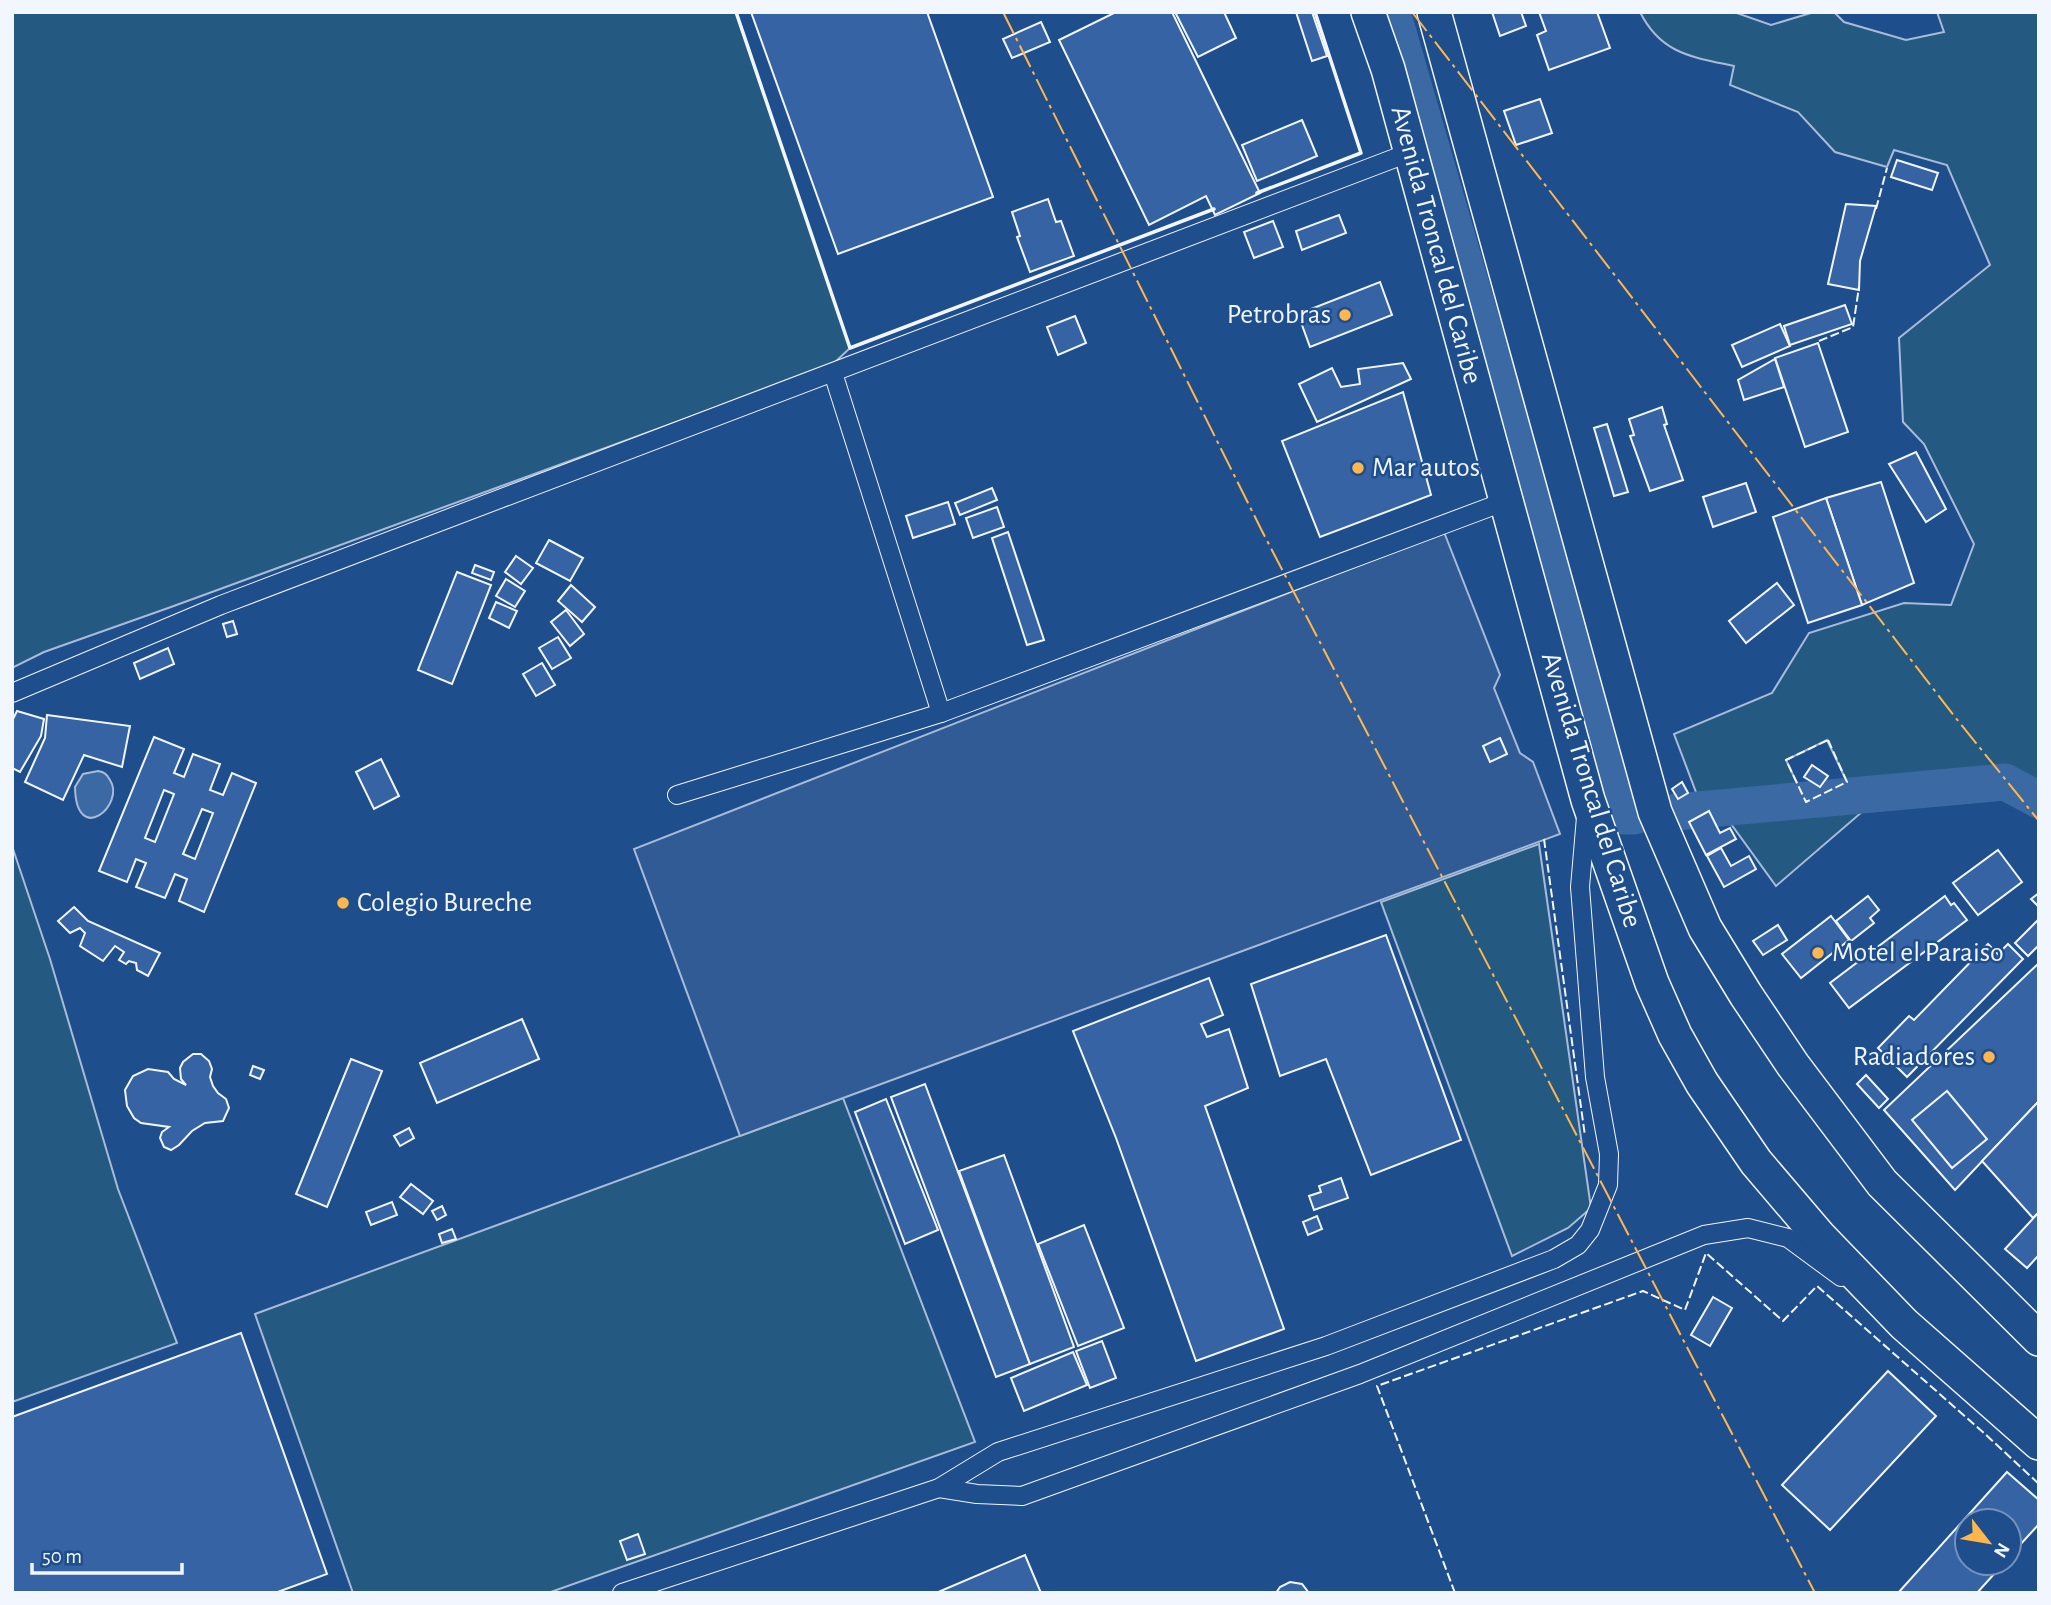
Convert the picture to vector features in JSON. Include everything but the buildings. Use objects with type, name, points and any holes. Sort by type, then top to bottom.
[{"type":"highway","name":"Avenida Troncal del Caribe","points":[[1368,12],[1388,69],[1588,800],[1652,983],[1675,1035],[1702,1083],[1756,1162],[1819,1236],[1904,1324],[2039,1443]]},
{"type":"highway","name":"Avenida Troncal del Caribe","points":[[1434,12],[1655,812],[1705,928],[1793,1065],[1882,1183],[2039,1339]]},
{"type":"street","points":[[12,692],[221,605],[1410,152]]},
{"type":"street","points":[[833,373],[941,713]]},
{"type":"street","points":[[677,795],[941,713],[1506,501]]},
{"type":"street","points":[[622,1593],[939,1488],[999,1452],[1326,1346],[1554,1259],[1578,1245],[1590,1230],[1608,1185],[1609,1154],[1595,1077],[1580,887],[1588,800]]},
{"type":"street","points":[[939,1488],[977,1494],[1022,1496],[1360,1374],[1704,1235],[1748,1228],[1788,1238],[1904,1324]]},
{"type":"street","points":[[1554,1259],[1567,1290]]},
{"type":"shaded area","points":[[12,12],[736,12],[850,348],[832,365],[44,652],[12,668]]},
{"type":"shaded area","points":[[1640,12],[1734,12],[1771,25],[1814,12],[1834,12],[1844,22],[1906,40],[1944,32],[1937,12],[2039,12],[2039,786],[1959,803],[1909,790],[1870,805],[1776,886],[1731,824],[1699,800],[1674,734],[1772,693],[1809,633],[1904,603],[1951,605],[1974,544],[1924,444],[1903,422],[1899,338],[1990,265],[1947,165],[1894,150],[1887,167],[1835,152],[1798,112],[1730,85],[1734,66],[1679,51],[1658,37]],"holes":[[[1827,740],[1847,782],[1806,802],[1786,760]]]},
{"type":"shaded area","points":[[1444,532],[1500,675],[1494,688],[1520,753],[1533,762],[1560,834],[740,1136],[634,849]]},
{"type":"shaded area","points":[[98,771],[108,776],[113,790],[106,809],[91,818],[83,815],[77,805],[75,787],[83,774]]},
{"type":"shaded area","points":[[1539,844],[1591,1208],[1568,1228],[1512,1256],[1381,902]]},
{"type":"shaded area","points":[[12,846],[50,959],[118,1189],[177,1343],[12,1402]]},
{"type":"shaded area","points":[[843,1098],[975,1442],[548,1593],[353,1593],[255,1314]]},
{"type":"waterway","points":[[1392,12],[1624,816],[1635,816]]},
{"type":"waterway","points":[[1676,812],[2005,782],[2039,800]]},
{"type":"fence","points":[[1876,209],[1887,168]]},
{"type":"fence","points":[[1819,341],[1853,327],[1859,287]]},
{"type":"fence","points":[[1828,740],[1847,782],[1806,802],[1786,760],[1828,740]]},
{"type":"fence","points":[[1544,839],[1585,1136]]},
{"type":"fence","points":[[1455,1593],[1377,1386],[1643,1291],[1685,1310],[1706,1253],[1783,1321],[1817,1286],[2039,1484]]},
{"type":"wall","points":[[736,12],[850,348],[1214,209]]},
{"type":"wall","points":[[1257,193],[1361,153],[1315,12]]},
{"type":"power","points":[[1003,12],[1262,531],[1815,1593]]},
{"type":"power","points":[[1412,12],[1955,717],[2039,821]]},
{"type":"place","name":"Petrobras","points":[[1345,315]]},
{"type":"place","name":"Mar autos","points":[[1358,468]]},
{"type":"place","name":"Colegio Bureche","points":[[343,903]]},
{"type":"place","name":"Motel el Paraiso","points":[[1818,953]]},
{"type":"place","name":"Radiadores","points":[[1989,1057]]}]
